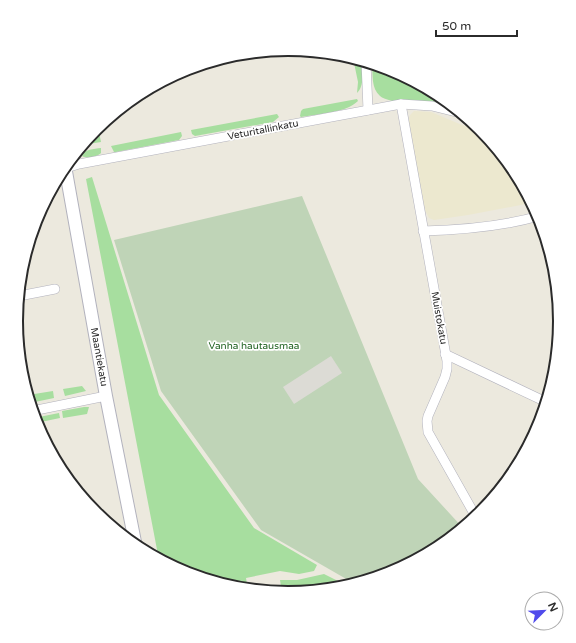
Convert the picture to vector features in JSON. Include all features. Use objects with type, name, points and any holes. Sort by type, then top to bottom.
[{"type":"main road","name":"Maantiekatu","points":[[67,176],[106,396],[134,537]]},
{"type":"street","points":[[366,69],[368,110]]},
{"type":"street","name":"Veturitallinkatu","points":[[74,166],[400,104],[432,106],[447,110]]},
{"type":"street","name":"Muistokatu","points":[[400,104],[446,354],[447,369],[428,416],[428,432],[473,511]]},
{"type":"street","points":[[423,231],[470,230],[532,217]]},
{"type":"street","points":[[25,295],[55,289]]},
{"type":"street","points":[[446,354],[541,400]]},
{"type":"street","points":[[38,410],[106,396]]},
{"type":"shaded area","points":[[414,111],[431,112],[467,126],[498,160],[526,204],[434,220],[429,218],[425,210],[408,121],[410,115]]},
{"type":"shaded area","points":[[331,356],[342,373],[294,404],[283,387]]},
{"type":"green space","points":[[355,65],[363,68],[362,82],[360,90],[357,93],[358,82]]},
{"type":"green space","points":[[372,71],[405,84],[444,108],[385,99],[377,93],[373,81]]},
{"type":"green space","points":[[357,99],[358,101],[353,105],[339,111],[300,116],[303,109]]},
{"type":"green space","points":[[277,114],[279,117],[273,122],[195,136],[192,134],[191,130]]},
{"type":"green space","points":[[181,132],[182,136],[179,140],[116,152],[114,152],[111,146]]},
{"type":"green space","points":[[100,135],[101,142],[92,143]]},
{"type":"green space","points":[[101,148],[101,153],[92,157],[82,156],[85,152],[92,149]]},
{"type":"green space","points":[[92,177],[159,395],[254,528],[317,565],[314,571],[299,574],[280,571],[246,578],[247,583],[203,572],[158,552],[86,179]]},
{"type":"green space","name":"Vanha hautausmaa","points":[[302,196],[418,479],[459,524],[435,542],[405,559],[373,572],[347,579],[261,530],[161,391],[114,240]]},
{"type":"green space","points":[[82,386],[86,391],[65,396],[63,389]]},
{"type":"green space","points":[[53,391],[54,398],[35,402],[33,394]]},
{"type":"green space","points":[[89,407],[87,414],[63,418],[62,411]]},
{"type":"green space","points":[[59,413],[60,418],[42,422],[41,417]]},
{"type":"green space","points":[[324,574],[339,581],[305,586],[281,586],[280,580],[297,580]]}]
